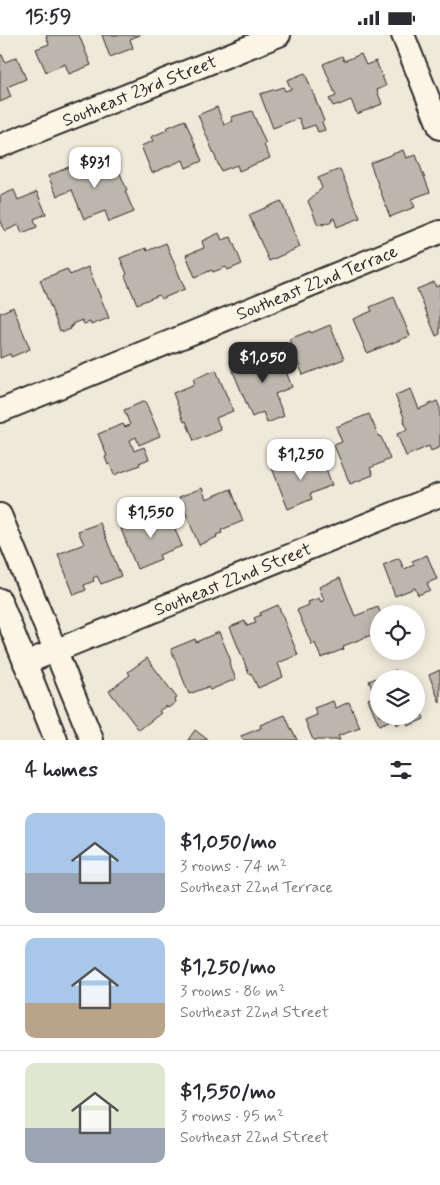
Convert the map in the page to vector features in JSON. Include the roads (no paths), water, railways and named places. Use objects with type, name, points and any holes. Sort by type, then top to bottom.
[{"type":"street","name":"Southeast 23rd Street","points":[[0,146],[279,35]]},
{"type":"street","points":[[403,35],[440,128]]},
{"type":"street","name":"Southeast 22nd Terrace","points":[[0,411],[440,232]]},
{"type":"street","name":"Southeast 22nd Street","points":[[25,663],[440,495]]},
{"type":"street","points":[[0,515],[6,544],[56,651],[92,740]]},
{"type":"street","points":[[0,600],[56,740]]}]
